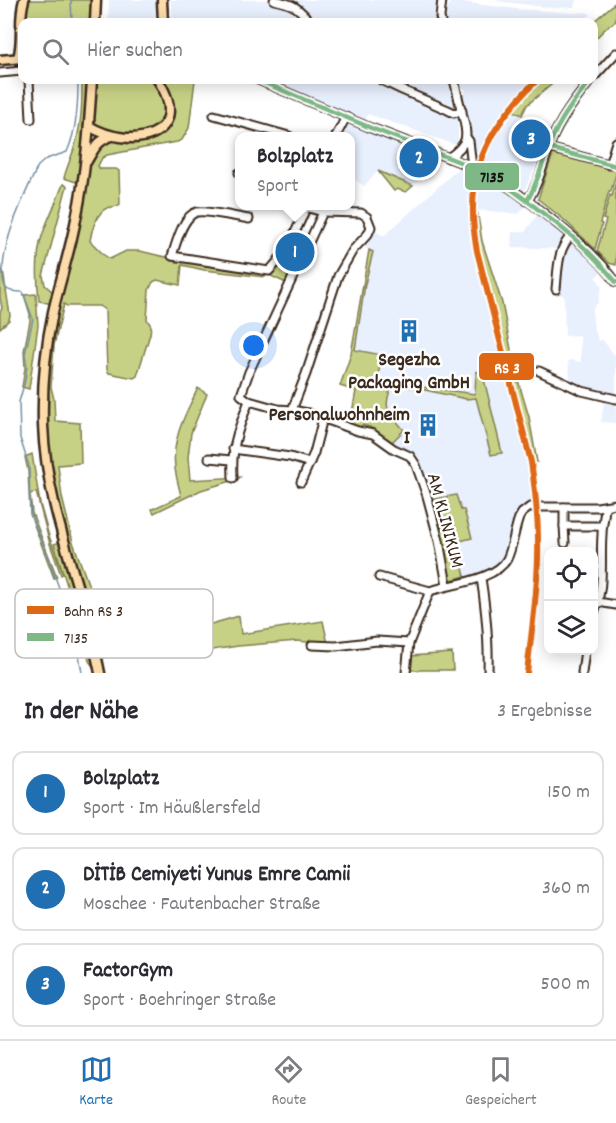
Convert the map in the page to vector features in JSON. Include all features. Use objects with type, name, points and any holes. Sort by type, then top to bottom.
[{"type":"main road","points":[[22,18],[24,0]]},
{"type":"main road","points":[[95,18],[96,0]]},
{"type":"main road","points":[[162,0],[162,18]]},
{"type":"main road","points":[[0,60],[18,58]]},
{"type":"main road","points":[[79,589],[57,514],[48,470],[43,426],[48,342],[85,173],[92,84]]},
{"type":"main road","points":[[89,130],[107,138],[144,137],[158,131],[169,112],[163,84]]},
{"type":"main road","points":[[85,164],[96,145],[107,138]]},
{"type":"main road","points":[[96,658],[100,673]]},
{"type":"street","points":[[274,0],[291,4],[307,18]]},
{"type":"street","points":[[440,18],[442,0]]},
{"type":"street","points":[[598,72],[616,53]]},
{"type":"street","points":[[0,73],[18,71]]},
{"type":"street","points":[[28,84],[31,119]]},
{"type":"street","points":[[268,84],[494,177],[571,236],[602,265],[616,282]]},
{"type":"street","points":[[389,84],[447,110],[462,111]]},
{"type":"street","points":[[448,158],[461,148],[467,131],[455,84]]},
{"type":"street","points":[[527,201],[561,121],[587,84]]},
{"type":"street","points":[[214,115],[275,132]]},
{"type":"street","points":[[338,132],[346,117]]},
{"type":"street","points":[[466,137],[469,141],[472,167]]},
{"type":"street","points":[[549,148],[613,166],[616,142]]},
{"type":"street","points":[[249,219],[196,212],[190,216],[179,233],[172,256],[268,271],[280,260],[303,210]]},
{"type":"street","points":[[292,410],[339,276],[353,250],[368,234],[371,227],[367,217],[361,213],[317,210]]},
{"type":"street","points":[[233,478],[233,449],[249,401],[241,395],[242,390],[323,212]]},
{"type":"street","points":[[556,289],[562,249],[571,236]]},
{"type":"street","points":[[539,371],[582,391],[616,399]]},
{"type":"street","name":"AM KLINIKUM","points":[[249,401],[324,418],[358,431],[373,434],[394,449],[410,456],[416,465],[427,496],[439,541],[447,585]]},
{"type":"street","points":[[301,482],[310,463],[324,418]]},
{"type":"street","points":[[233,449],[290,457],[310,463]]},
{"type":"street","points":[[209,458],[232,460]]},
{"type":"street","points":[[379,577],[430,591],[481,578],[498,570],[507,559],[519,518],[526,509],[537,506],[616,504]]},
{"type":"street","points":[[605,506],[601,588],[598,602],[616,605]]},
{"type":"street","points":[[564,507],[565,543]]},
{"type":"street","points":[[564,526],[603,526]]},
{"type":"street","points":[[481,578],[489,642],[488,673]]},
{"type":"street","points":[[406,673],[409,643],[430,591]]},
{"type":"street","points":[[312,645],[336,646],[377,641],[409,643]]},
{"type":"street","points":[[582,673],[584,655]]},
{"type":"shaded area","points":[[109,0],[157,0],[155,18],[108,18]]},
{"type":"shaded area","points":[[168,0],[438,0],[438,18],[172,18],[171,1]]},
{"type":"shaded area","points":[[488,0],[576,0],[574,7],[554,8]]},
{"type":"shaded area","points":[[452,1],[517,9],[591,14],[588,18],[446,18],[445,11]]},
{"type":"shaded area","points":[[279,84],[450,84],[458,118],[458,140],[456,145],[368,114],[361,129],[439,159],[413,186],[378,171],[364,186],[355,180],[355,132],[341,132],[349,114]]},
{"type":"shaded area","points":[[460,84],[529,84],[504,110],[481,153],[475,151],[463,96],[465,89]]},
{"type":"shaded area","points":[[510,109],[552,130],[520,200],[526,205],[519,214],[478,210],[476,202],[479,181],[482,178],[481,164],[492,139]]},
{"type":"shaded area","points":[[460,167],[468,169],[471,176],[466,191],[471,192],[470,220],[473,241],[529,464],[534,505],[528,506],[505,556],[494,569],[484,574],[453,581],[450,579],[432,500],[416,457],[410,451],[392,442],[403,430],[388,411],[386,402],[392,385],[466,399],[476,398],[491,454],[502,453],[482,371],[476,373],[475,394],[377,381],[382,356],[355,351],[372,253],[361,244],[372,229],[384,236]]},
{"type":"shaded area","points":[[538,214],[601,271],[596,278],[602,286],[598,302],[592,310],[594,332],[596,332],[598,342],[602,339],[616,357],[616,423],[601,422],[605,395],[571,384],[568,362],[570,360],[581,362],[580,335],[565,336],[564,296],[557,293],[563,249],[511,247],[512,232],[525,232]]},
{"type":"green space","points":[[27,0],[91,0],[91,18],[24,18]]},
{"type":"green space","points":[[616,2],[616,21],[598,36],[598,18]]},
{"type":"green space","points":[[82,84],[89,84],[79,183],[64,178],[75,146],[82,103]]},
{"type":"green space","points":[[96,84],[158,84],[166,104],[162,120],[157,127],[141,134],[123,133],[97,127],[94,119]]},
{"type":"green space","points":[[165,84],[194,84],[189,128],[182,140],[107,155],[102,158],[98,166],[100,169],[119,171],[120,204],[103,210],[97,218],[90,241],[110,259],[126,251],[140,251],[182,261],[267,274],[265,277],[204,270],[182,265],[180,285],[157,280],[153,282],[149,290],[147,319],[151,326],[150,334],[137,376],[134,378],[109,373],[107,370],[105,310],[99,306],[67,306],[64,304],[54,345],[51,387],[55,421],[80,423],[81,463],[58,465],[62,497],[73,542],[90,589],[81,589],[49,463],[46,422],[49,398],[46,393],[51,345],[63,285],[82,215],[88,172],[94,150],[103,142],[141,140],[156,136],[171,100]]},
{"type":"green space","points":[[534,84],[552,84],[527,105],[522,115],[509,109]]},
{"type":"green space","points":[[553,153],[616,169],[595,249],[538,199]]},
{"type":"green space","points":[[378,171],[413,186],[406,192],[397,189],[394,191]]},
{"type":"green space","points":[[616,182],[616,265],[609,263],[597,251],[606,220],[603,219]]},
{"type":"green space","points":[[63,184],[67,186],[43,276],[45,285],[54,293],[52,304],[39,301],[38,257],[42,236]]},
{"type":"green space","points":[[475,185],[478,186],[476,203],[482,241],[502,303],[515,370],[529,417],[537,462],[533,462],[476,240],[473,206]]},
{"type":"green space","points":[[295,239],[306,244],[295,265],[285,260]]},
{"type":"green space","points":[[369,250],[373,252],[365,284],[355,350],[382,355],[377,381],[475,394],[476,372],[482,371],[502,453],[491,455],[476,398],[466,399],[392,385],[387,400],[388,410],[404,430],[392,442],[370,427],[350,424],[356,391],[340,386],[351,354]]},
{"type":"green space","points":[[283,263],[293,268],[286,283],[269,275]]},
{"type":"green space","points":[[0,269],[3,271],[10,315],[9,320],[0,328],[2,308]]},
{"type":"green space","points":[[36,294],[38,325],[29,389],[22,387],[25,368],[24,351],[30,321],[24,295]]},
{"type":"green space","points":[[198,388],[207,394],[191,433],[188,457],[190,480],[240,477],[201,490],[154,513],[152,509],[181,496],[175,468],[175,447],[180,426]]},
{"type":"green space","points":[[32,454],[40,504],[63,574],[61,575],[50,544],[36,492],[30,494],[32,513],[57,577],[54,578],[30,514],[25,457]]},
{"type":"green space","points":[[456,495],[461,510],[464,510],[472,538],[456,542],[465,576],[451,580],[438,529],[442,528],[434,499]]},
{"type":"green space","points":[[61,542],[76,589],[68,589],[54,544]]},
{"type":"green space","points":[[239,616],[241,634],[323,621],[328,644],[297,641],[213,650],[213,623]]},
{"type":"green space","points":[[452,653],[453,670],[408,670],[410,656]]},
{"type":"green space","points":[[88,658],[93,658],[94,665],[92,665]]},
{"type":"waterway","points":[[71,0],[72,18]]},
{"type":"waterway","points":[[59,589],[31,516],[29,466],[20,438],[19,402],[25,381],[27,366],[25,354],[33,319],[23,292],[8,290],[5,286],[3,266],[9,237],[38,166],[46,159],[67,152],[76,116],[78,84]]},
{"type":"waterway","points":[[80,658],[82,673]]},
{"type":"transit line","name":"7135","points":[[267,84],[487,174],[520,195],[564,229],[616,282]]},
{"type":"transit line","points":[[527,673],[538,558],[538,522],[534,486],[531,462],[477,251],[473,224],[473,200],[476,178],[491,137],[503,118],[533,84]]},
{"type":"transit line","name":"7135","points":[[527,201],[558,127],[588,84]]},
{"type":"transit line","name":"7135","points":[[549,148],[616,166]]},
{"type":"place","name":"FactorGym","points":[[531,139]]},
{"type":"place","name":"DİTİB Cemiyeti Yunus Emre Camii","points":[[419,158]]},
{"type":"place","name":"Bolzplatz","points":[[295,252]]},
{"type":"place","name":"Segezha Packaging GmbH","points":[[409,331]]},
{"type":"place","name":"Personalwohnheim I","points":[[428,425]]}]
